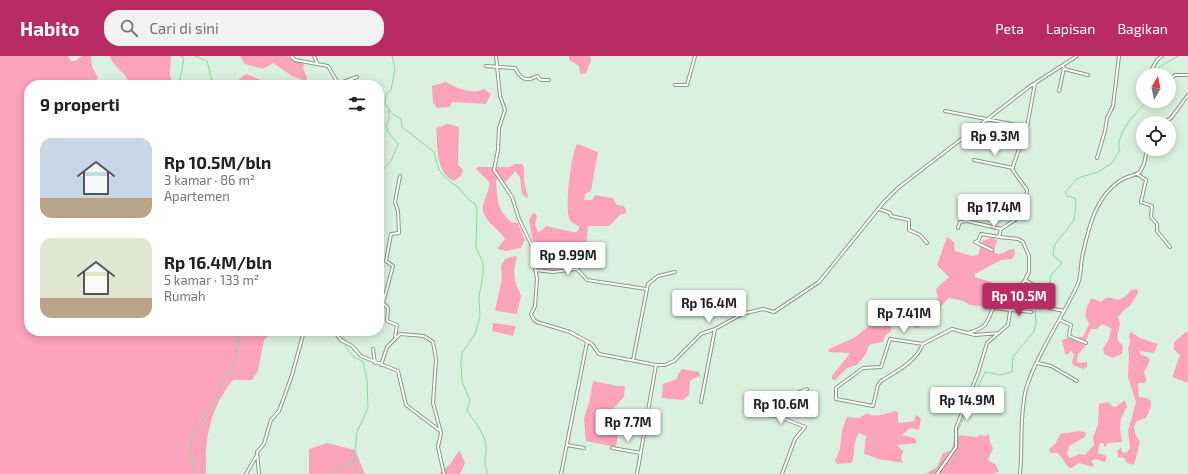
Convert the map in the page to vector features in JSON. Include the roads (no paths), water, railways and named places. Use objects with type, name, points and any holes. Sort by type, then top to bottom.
[{"type":"street","points":[[291,56],[295,60],[317,63],[331,68],[337,80]]},
{"type":"street","points":[[314,56],[317,63]]},
{"type":"street","points":[[496,56],[500,96],[505,110],[499,128],[498,150],[494,171],[514,202],[519,219],[532,246],[537,279],[536,306],[531,314],[534,320],[566,330],[592,344],[596,352],[599,354],[656,365],[670,364],[701,334],[715,329],[742,314],[763,309],[774,312],[819,282],[878,209],[898,188],[1035,83],[1078,56]]},
{"type":"street","points":[[675,85],[687,85],[695,56]]},
{"type":"street","points":[[1097,158],[1105,132],[1107,118],[1114,106],[1118,56]]},
{"type":"street","points":[[1153,68],[1157,60],[1162,56]]},
{"type":"street","points":[[486,66],[516,68],[518,74],[526,80],[537,76],[541,80],[549,80]]},
{"type":"street","points":[[1059,91],[1064,69],[1063,66]]},
{"type":"street","points":[[1064,69],[1088,75]]},
{"type":"street","points":[[1176,75],[1188,75]]},
{"type":"street","points":[[349,80],[357,77]]},
{"type":"street","points":[[958,228],[960,222],[967,221],[1001,228],[1020,217],[1027,192],[1026,187],[1014,174],[1013,168],[1027,127],[1035,83]]},
{"type":"street","points":[[1172,116],[1188,95]]},
{"type":"street","points":[[945,111],[1027,127]]},
{"type":"street","points":[[1020,474],[1022,415],[1026,393],[1038,363],[1077,286],[1088,232],[1100,200],[1119,181],[1137,174],[1144,164],[1146,156]]},
{"type":"street","points":[[974,160],[1013,168]]},
{"type":"street","points":[[1137,174],[1146,181],[1141,202],[1152,206],[1152,217],[1157,224],[1157,231],[1170,247]]},
{"type":"street","points":[[384,299],[393,266],[386,261],[391,234],[399,233],[398,211],[395,202],[400,176]]},
{"type":"street","points":[[878,209],[890,213],[891,216],[909,220],[909,230],[920,235],[927,243]]},
{"type":"street","points":[[999,237],[1001,228]]},
{"type":"street","points":[[937,474],[956,447],[956,428],[978,373],[987,343],[1008,325],[1012,298],[1026,280],[1030,266],[1027,248],[1023,242],[1018,239],[981,234],[978,241],[975,242],[992,250]]},
{"type":"street","points":[[535,270],[553,272],[577,269],[587,280],[646,289]]},
{"type":"street","points":[[633,360],[646,289],[649,282],[654,278],[675,272]]},
{"type":"street","points":[[1026,280],[1037,286],[1036,300],[1049,308],[1064,311]]},
{"type":"street","points":[[384,304],[388,308],[387,321],[397,325],[395,338]]},
{"type":"street","points":[[967,333],[983,328],[993,308],[1030,312]]},
{"type":"street","points":[[1060,320],[1071,325],[1069,336],[1086,343]]},
{"type":"street","points":[[700,402],[715,329]]},
{"type":"street","points":[[923,344],[921,350],[909,363],[881,381],[872,406],[836,399],[836,388],[862,369],[881,367],[890,339],[923,344],[951,329],[980,336],[1000,333]]},
{"type":"street","points":[[381,365],[385,350],[395,338],[404,334],[424,336],[433,342],[436,359],[433,404],[441,435],[438,447],[444,474]]},
{"type":"street","points":[[246,474],[264,444],[271,420],[279,411],[292,374],[303,336]]},
{"type":"street","points":[[338,336],[341,340],[352,346],[361,356],[375,363],[398,371],[404,403],[407,407],[440,430]]},
{"type":"street","points":[[561,474],[587,342]]},
{"type":"street","points":[[373,350],[375,363]]},
{"type":"street","points":[[1038,363],[1051,366],[1077,381]]},
{"type":"street","points":[[637,474],[656,365]]},
{"type":"street","points":[[782,474],[795,439],[805,427],[782,418],[768,415],[771,408],[782,398],[807,389]]},
{"type":"street","points":[[567,445],[584,448]]},
{"type":"street","points":[[612,448],[641,452]]},
{"type":"street","points":[[257,455],[259,474]]},
{"type":"waterway","points":[[180,80],[184,58],[181,56]]},
{"type":"waterway","points":[[195,56],[207,61],[212,80]]},
{"type":"waterway","points":[[392,56],[395,69],[391,90],[386,94],[385,104],[394,115],[401,119],[402,127],[434,152],[439,170],[446,178],[460,189],[469,200],[475,204],[477,210],[476,247],[483,263],[483,274],[479,297],[480,316],[475,334],[462,353],[461,362],[462,382],[470,400],[467,411],[485,440],[485,466],[488,474]]},
{"type":"waterway","points":[[1159,68],[1178,56]]},
{"type":"waterway","points":[[954,452],[958,445],[958,430],[985,372],[1000,375],[1012,372],[1013,357],[1034,331],[1036,323],[1035,308],[1039,300],[1048,294],[1051,275],[1062,263],[1053,255],[1054,247],[1074,220],[1075,198],[1067,196],[1065,192],[1078,178],[1098,172],[1112,163],[1120,150],[1119,144],[1123,131],[1140,108]]},
{"type":"waterway","points":[[384,169],[391,161],[398,144],[388,132],[386,125],[389,120],[389,110]]},
{"type":"waterway","points":[[195,474],[190,452],[192,439],[233,366],[239,341],[238,336]]},
{"type":"waterway","points":[[330,474],[354,461],[357,432],[368,408],[367,380],[363,362],[354,357],[346,348],[343,336]]},
{"type":"waterway","points":[[931,474],[951,453]]},
{"type":"waterway","points":[[354,461],[357,474]]}]
